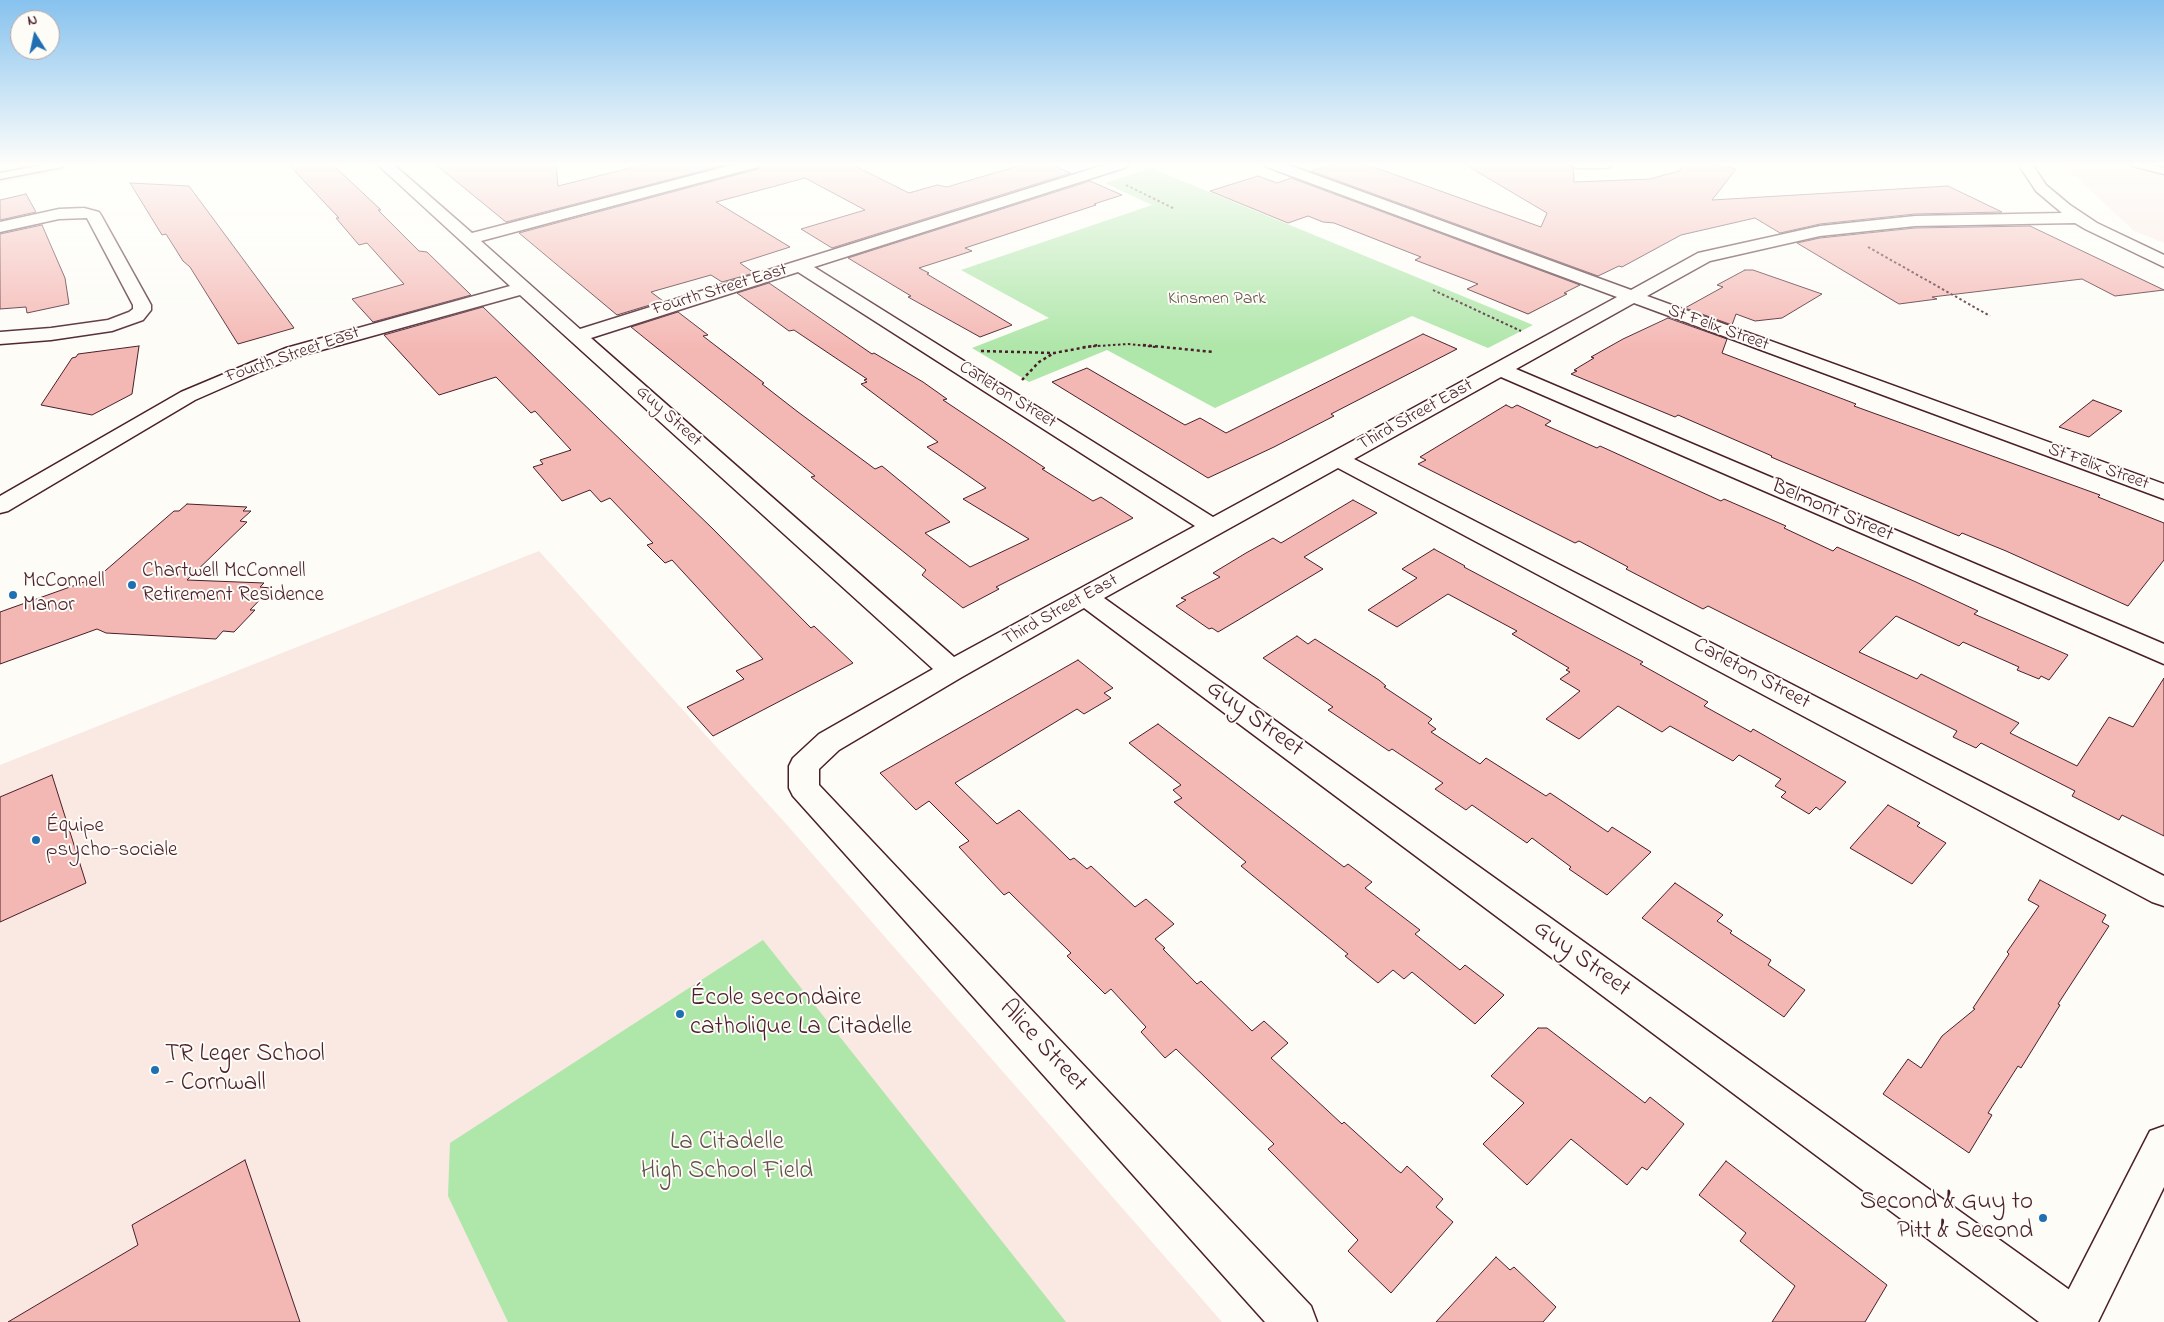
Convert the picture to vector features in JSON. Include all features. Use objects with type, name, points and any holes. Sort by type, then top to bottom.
[{"type":"street","points":[[0,338],[51,334],[112,324],[136,316],[142,310],[142,306],[99,226]]},
{"type":"street","name":"Guy Street","points":[[454,226],[952,670]]},
{"type":"street","points":[[469,239],[519,226]]},
{"type":"street","name":"Fourth Street East","points":[[576,336],[928,226]]},
{"type":"street","name":"St Felix Street","points":[[1439,226],[2164,492]]},
{"type":"street","name":"Third Street East","points":[[804,766],[829,742],[952,670],[1704,257],[1751,245],[1837,229],[1869,226]]},
{"type":"street","points":[[2092,226],[2164,262]]},
{"type":"street","name":"Carleton Street","points":[[801,266],[1214,527]]},
{"type":"street","name":"Fourth Street East","points":[[0,506],[155,414],[188,396],[254,367],[293,352],[524,288]]},
{"type":"street","name":"Belmont Street","points":[[1500,369],[2164,656]]},
{"type":"street","name":"Carleton Street","points":[[1338,459],[2164,892]]},
{"type":"street","name":"Guy Street","points":[[1086,597],[2075,1322]]},
{"type":"street","name":"Alice Street","points":[[804,766],[804,788],[1294,1322]]},
{"type":"street","points":[[2075,1322],[2164,1145]]},
{"type":"path","points":[[1837,229],[1990,316]]},
{"type":"path","points":[[1433,290],[1524,333]]},
{"type":"path","points":[[980,352],[1054,353],[1086,346],[1128,344],[1212,352]]},
{"type":"path","points":[[1020,382],[1039,362],[1054,353]]},
{"type":"shaded area","points":[[2128,226],[2164,226],[2164,243],[2134,231]]},
{"type":"shaded area","points":[[539,551],[787,825],[1222,1322],[0,1322],[0,765]]},
{"type":"green space","name":"Kinsmen Park","points":[[1091,226],[1291,226],[1533,325],[1488,348],[1412,316],[1215,408],[1107,350],[1029,382],[972,348],[1049,318],[961,270]]},
{"type":"green space","name":"La Citadelle High School Field","points":[[763,940],[1066,1322],[508,1322],[448,1196],[450,1143]]},
{"type":"building","points":[[42,226],[65,278],[69,304],[27,313],[26,307],[0,309],[0,234]]},
{"type":"building","points":[[156,226],[218,226],[294,328],[238,344],[190,267],[183,261],[166,234],[162,235]]},
{"type":"building","points":[[343,226],[394,226],[419,251],[427,252],[471,295],[373,322],[352,299],[404,284],[367,243],[359,245]]},
{"type":"building","points":[[546,226],[755,226],[790,247],[740,263],[754,273],[722,282],[711,275],[651,292],[663,301],[617,315],[519,233]]},
{"type":"building","points":[[812,226],[903,226],[832,248],[801,229]]},
{"type":"building","points":[[950,226],[1033,226],[965,248],[972,251],[919,268],[1012,325],[980,337],[908,297],[911,296],[848,258]]},
{"type":"building","points":[[1341,226],[1420,226],[1580,285],[1564,293],[1567,294],[1528,314],[1467,289],[1478,284],[1415,260],[1421,257]]},
{"type":"building","points":[[1460,226],[1722,226],[1681,235],[1622,267],[1619,266],[1598,276]]},
{"type":"building","points":[[1768,226],[1812,226],[1780,233]]},
{"type":"building","points":[[2030,226],[2164,290],[2115,296],[2082,279],[1932,297],[1937,299],[1899,304],[1797,243],[1820,238],[1915,228]]},
{"type":"building","points":[[1745,270],[1753,270],[1822,294],[1782,318],[1755,321],[1736,314],[1732,325],[1685,308],[1723,287],[1717,285]]},
{"type":"building","points":[[769,283],[872,354],[874,353],[923,382],[947,399],[943,400],[1045,468],[1042,469],[1093,501],[1101,497],[1133,518],[996,587],[999,589],[963,608],[922,575],[926,570],[811,477],[815,476],[631,327],[678,312],[708,335],[703,336],[798,412],[875,469],[882,466],[950,522],[925,533],[970,567],[1029,539],[963,499],[986,488],[927,447],[938,442],[861,384],[867,382],[864,380],[867,379],[794,330],[789,331],[737,293]]},
{"type":"building","points":[[483,307],[712,528],[811,628],[814,626],[853,663],[713,736],[687,707],[744,679],[736,671],[763,659],[672,560],[665,563],[647,545],[653,543],[610,498],[601,502],[590,490],[562,501],[533,467],[543,464],[540,460],[571,450],[535,411],[531,413],[496,377],[439,395],[384,335]]},
{"type":"building","points":[[1668,318],[1727,339],[1722,353],[1856,404],[1854,406],[2100,495],[2098,497],[2164,523],[2164,560],[2128,606],[2006,551],[1962,533],[1959,536],[1771,457],[1678,415],[1675,417],[1571,374],[1577,371],[1574,370],[1594,358],[1591,357],[1623,339]]},
{"type":"building","points":[[1423,334],[1457,349],[1331,414],[1334,416],[1208,478],[1052,382],[1087,368],[1185,425],[1200,418],[1226,433]]},
{"type":"building","points":[[139,346],[132,394],[92,415],[41,405],[72,358],[78,354]]},
{"type":"building","points":[[2093,400],[2122,411],[2089,437],[2059,427]]},
{"type":"building","points":[[1506,405],[1512,408],[1517,405],[1551,421],[1545,425],[1597,448],[1600,446],[1721,501],[1724,499],[1786,526],[1784,528],[1833,551],[1837,547],[1916,582],[1978,611],[1974,614],[2068,655],[2049,680],[2041,676],[2039,679],[2017,670],[2019,667],[1963,642],[1959,646],[1896,616],[1859,652],[1917,679],[1921,674],[2019,723],[2010,733],[2077,766],[2109,717],[2133,727],[2164,678],[2164,836],[2122,815],[2119,820],[2072,796],[2075,791],[1981,743],[1976,748],[1953,737],[1957,731],[1708,606],[1703,609],[1626,569],[1628,567],[1579,541],[1575,543],[1418,464],[1426,460],[1420,457]]},
{"type":"building","points":[[1353,500],[1377,513],[1304,557],[1323,569],[1240,619],[1218,632],[1212,628],[1209,629],[1176,606],[1186,600],[1181,598],[1220,577],[1213,573],[1246,553],[1273,538],[1281,543]]},
{"type":"building","name":"Chartwell McConnell Retirement Residence","points":[[187,504],[247,507],[243,511],[251,511],[240,521],[247,522],[187,580],[264,583],[260,587],[271,588],[250,610],[255,610],[234,632],[223,631],[216,639],[106,633],[97,629],[0,664],[0,612],[98,577],[174,511],[179,511]]},
{"type":"building","points":[[1434,549],[1464,567],[1643,662],[1640,664],[1708,702],[1704,706],[1751,732],[1753,729],[1846,782],[1820,810],[1816,807],[1809,814],[1781,797],[1786,792],[1775,786],[1781,779],[1739,755],[1733,761],[1670,726],[1662,732],[1618,706],[1579,739],[1546,719],[1580,691],[1560,679],[1570,672],[1566,670],[1569,668],[1512,634],[1517,631],[1448,594],[1397,627],[1368,610],[1417,578],[1402,569]]},
{"type":"building","points":[[1297,636],[1308,644],[1315,639],[1379,680],[1386,686],[1384,687],[1432,719],[1428,723],[1436,729],[1431,732],[1480,764],[1486,758],[1546,796],[1550,793],[1608,832],[1612,827],[1651,852],[1607,895],[1569,869],[1571,867],[1532,838],[1527,843],[1472,805],[1466,810],[1435,789],[1443,783],[1392,749],[1389,751],[1328,710],[1333,707],[1263,658]]},
{"type":"building","points":[[1078,660],[1113,688],[1104,693],[1111,698],[1084,714],[1077,709],[955,783],[997,824],[1019,810],[1070,860],[1074,858],[1087,869],[1091,866],[1135,907],[1146,899],[1174,924],[1155,939],[1197,984],[1201,981],[1252,1031],[1264,1021],[1288,1043],[1271,1058],[1342,1124],[1344,1122],[1397,1170],[1401,1173],[1407,1166],[1443,1199],[1436,1207],[1453,1222],[1391,1293],[1348,1251],[1358,1240],[1268,1149],[1274,1144],[1176,1049],[1165,1058],[1141,1032],[1146,1027],[1111,989],[1105,994],[1067,956],[1071,953],[1009,892],[1004,895],[959,847],[969,841],[929,801],[916,810],[880,773]]},
{"type":"building","points":[[1158,724],[1344,867],[1348,864],[1372,882],[1365,888],[1420,930],[1415,934],[1460,970],[1465,965],[1504,995],[1475,1024],[1412,972],[1404,979],[1393,970],[1378,983],[1345,956],[1348,954],[1241,866],[1246,862],[1174,802],[1182,798],[1173,790],[1181,785],[1129,743]]},
{"type":"building","name":"Équipe psycho-sociale","points":[[52,775],[86,883],[0,922],[0,797]]},
{"type":"building","points":[[1888,805],[1920,823],[1917,826],[1946,843],[1912,884],[1850,848]]},
{"type":"building","points":[[2040,880],[2106,915],[2102,922],[2109,926],[2058,1004],[2060,1005],[2021,1068],[2018,1066],[1988,1113],[1992,1115],[1969,1153],[1883,1094],[1908,1059],[1921,1068],[1942,1036],[1975,1009],[1973,1008],[2009,954],[2007,952],[2039,906],[2028,900]]},
{"type":"building","points":[[1675,883],[1723,915],[1717,921],[1732,931],[1730,933],[1771,960],[1768,965],[1805,990],[1784,1017],[1642,918]]},
{"type":"building","points":[[1538,1028],[1547,1028],[1645,1103],[1650,1097],[1684,1124],[1647,1170],[1642,1167],[1627,1185],[1571,1139],[1527,1185],[1483,1144],[1524,1103],[1491,1076]]},
{"type":"building","points":[[245,1160],[300,1322],[8,1322],[138,1245],[132,1225]]},
{"type":"building","points":[[1726,1161],[1887,1285],[1865,1322],[1772,1322],[1795,1286],[1740,1241],[1746,1233],[1699,1195]]},
{"type":"building","points":[[1496,1257],[1510,1270],[1514,1267],[1556,1307],[1543,1322],[1436,1322]]},
{"type":"place","name":"Chartwell McConnell Retirement Residence","points":[[132,585]]},
{"type":"place","name":"McConnell Manor","points":[[13,595]]},
{"type":"place","name":"Équipe psycho-sociale","points":[[36,840]]},
{"type":"place","name":"École secondaire catholique La Citadelle","points":[[680,1014]]},
{"type":"place","name":"TR Leger School - Cornwall","points":[[155,1070]]},
{"type":"place","name":"Second & Guy to Pitt & Second","points":[[2043,1218]]}]
